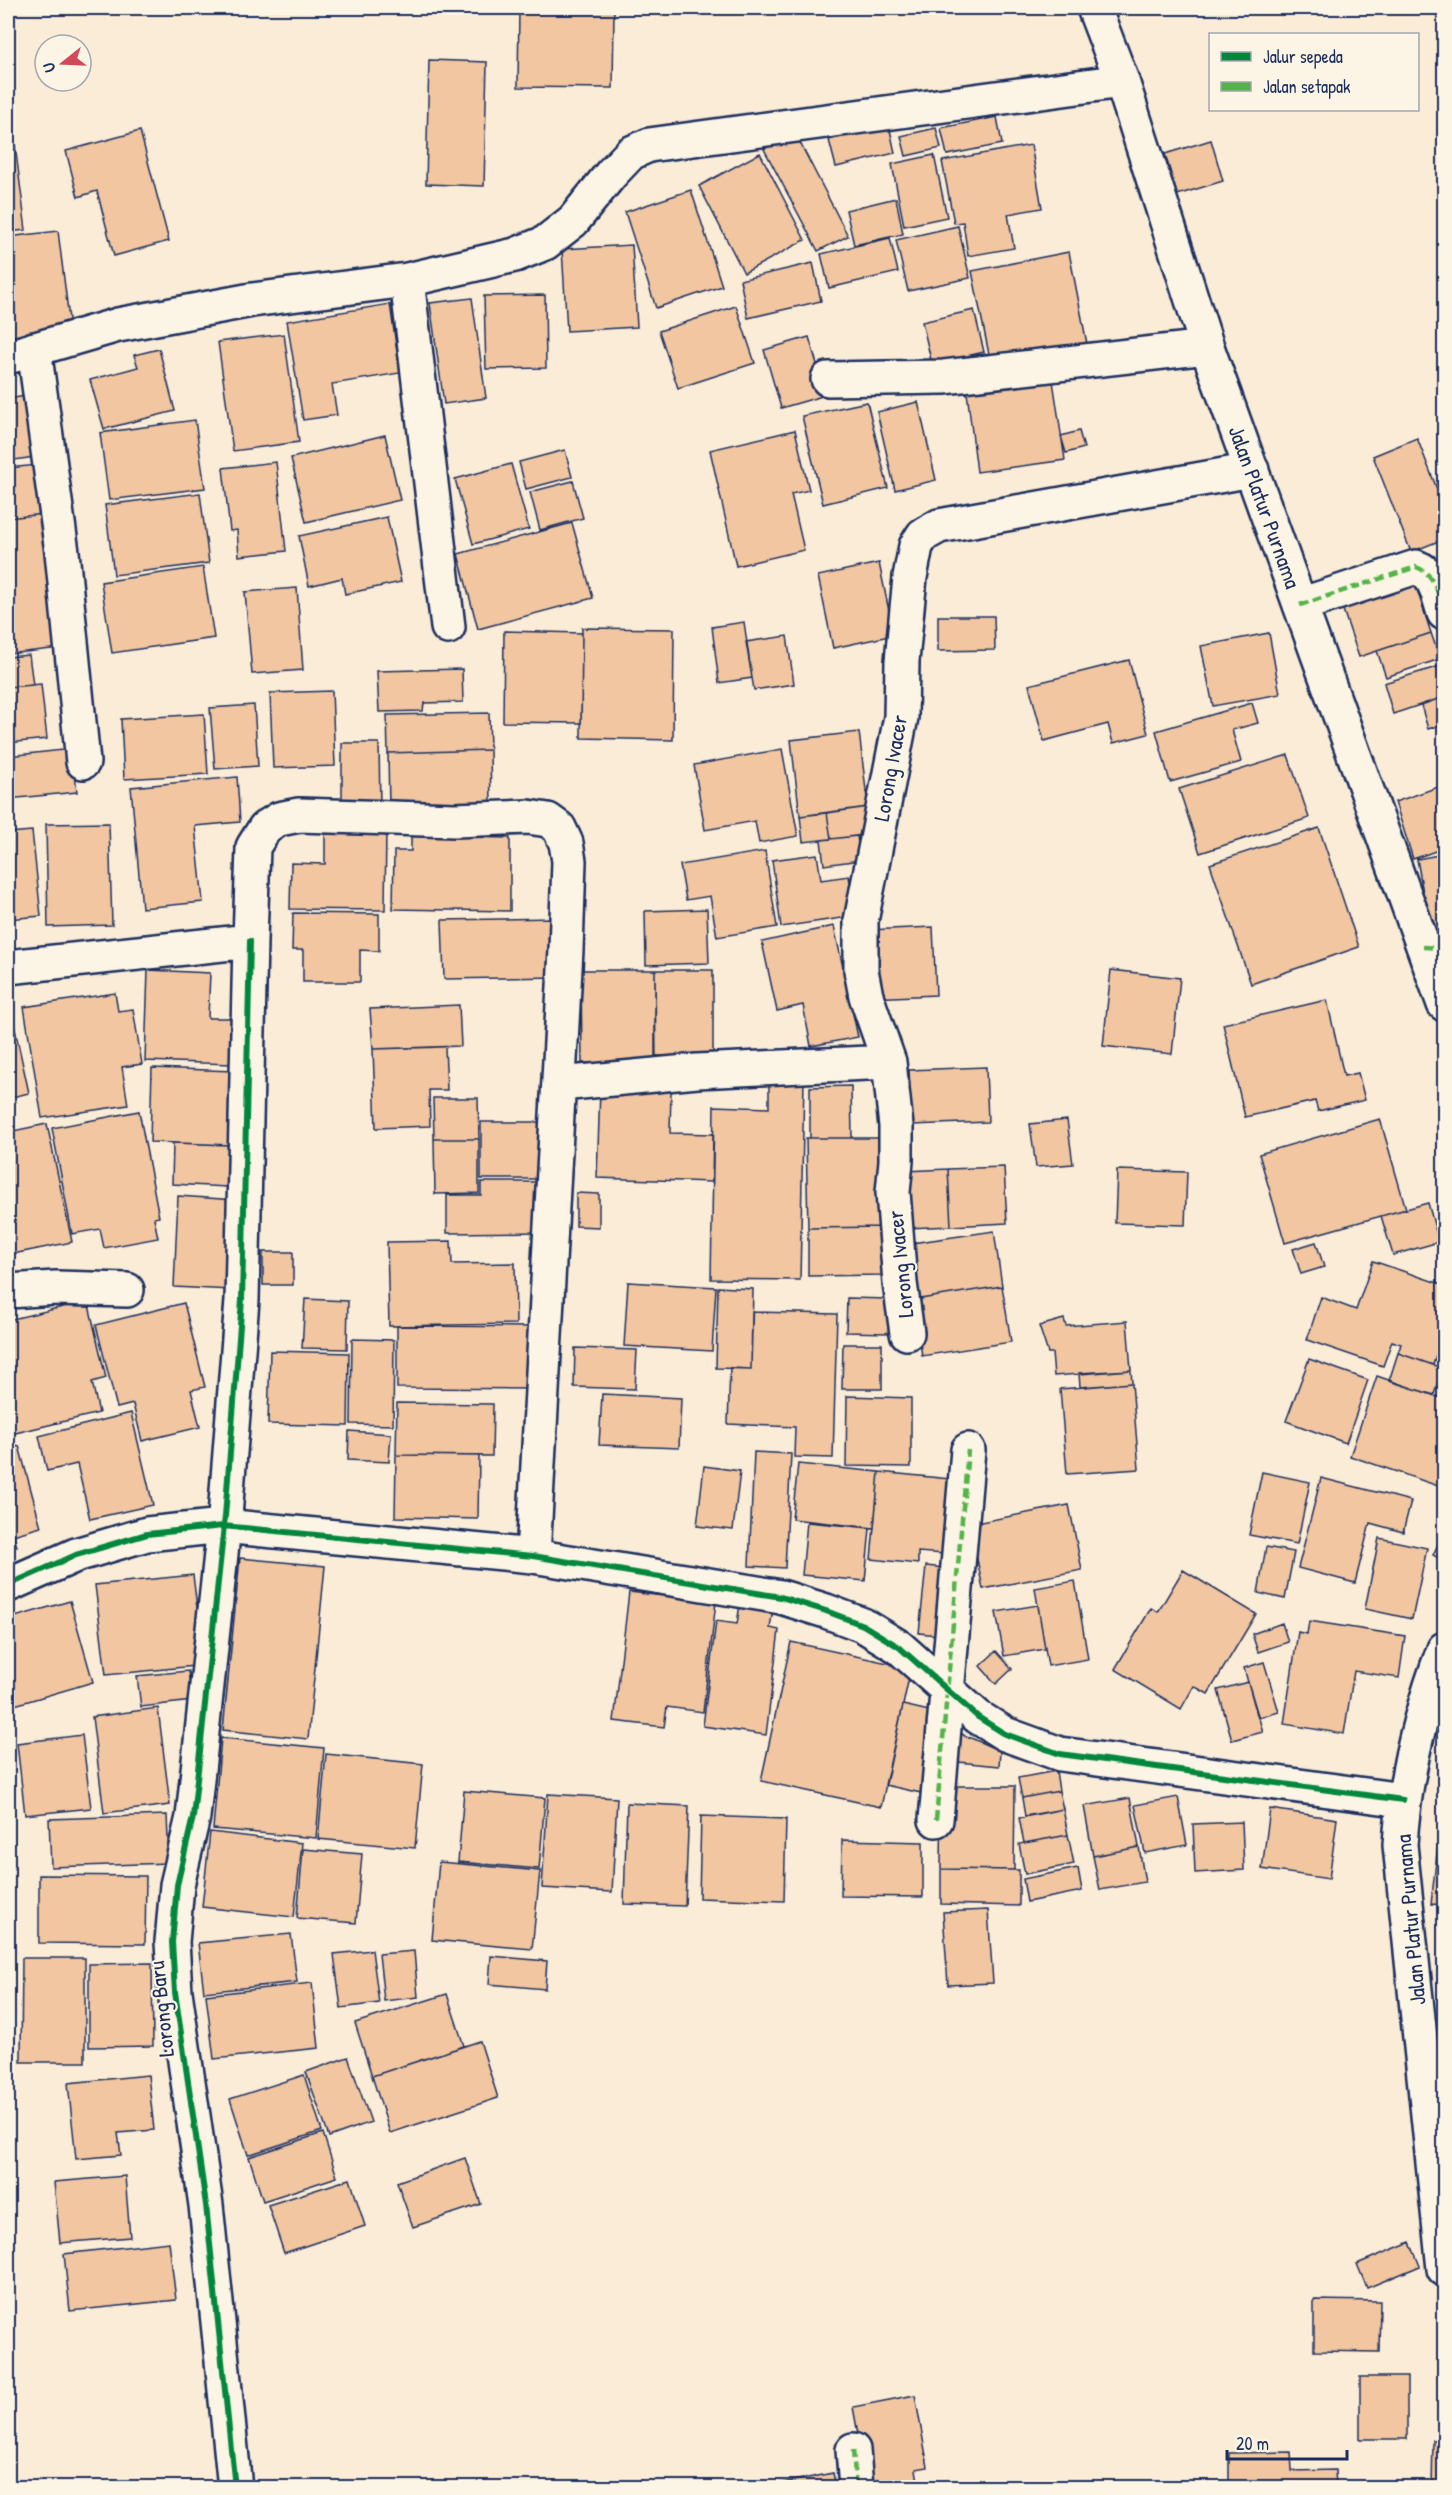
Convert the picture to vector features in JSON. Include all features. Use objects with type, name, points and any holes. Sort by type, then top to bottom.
[{"type":"street","name":"Jalan Platur Purnama","points":[[1094,8],[1122,81],[1207,347],[1300,605],[1434,948],[1444,1004]]},
{"type":"street","points":[[83,762],[52,472],[21,353],[118,326],[252,300],[407,280],[476,266],[515,255],[545,243],[573,221],[631,153],[649,145],[1122,81]]},
{"type":"street","points":[[407,280],[448,627]]},
{"type":"street","points":[[828,379],[944,376],[1207,347]]},
{"type":"street","name":"Lorong Ivacer","points":[[907,1333],[900,1283],[894,1204],[896,1126],[889,1062],[866,996],[861,970],[861,921],[901,717],[902,661],[910,577],[920,540],[923,535],[939,526],[1252,470]]},
{"type":"street","points":[[1300,605],[1416,567],[1426,570],[1434,583],[1444,613]]},
{"type":"street","name":"Lorong Baru","points":[[235,2487],[206,2205],[175,1992],[172,1942],[177,1885],[194,1817],[223,1526],[242,1300],[254,847],[265,828],[279,819],[299,815],[455,820],[528,817],[548,820],[559,828],[566,843],[569,861],[560,1084],[533,1556]]},
{"type":"street","points":[[8,968],[250,941]]},
{"type":"street","points":[[560,1084],[697,1071],[889,1062]]},
{"type":"street","points":[[8,1291],[56,1288],[127,1290]]},
{"type":"street","points":[[936,1820],[968,1450]]},
{"type":"street","points":[[8,1586],[76,1555],[147,1534],[223,1526],[533,1556],[781,1597],[863,1625],[890,1641],[948,1688],[978,1717],[1005,1734],[1060,1754],[1403,1800]]},
{"type":"street","name":"Jalan Platur Purnama","points":[[1444,1648],[1428,1692],[1403,1800],[1400,1845],[1444,2269]]},
{"type":"street","points":[[853,2450],[856,2487]]},
{"type":"building","points":[[519,8],[614,8],[613,88],[518,87]]},
{"type":"building","points":[[429,60],[487,62],[484,186],[426,184]]},
{"type":"building","points":[[997,117],[1002,144],[947,155],[941,128]]},
{"type":"building","points":[[889,125],[895,153],[836,167],[829,140]]},
{"type":"building","points":[[936,128],[941,148],[906,156],[901,136]]},
{"type":"building","points":[[140,131],[169,241],[114,256],[97,191],[78,197],[66,151]]},
{"type":"building","points":[[795,133],[848,236],[818,251],[764,149]]},
{"type":"building","points":[[1211,140],[1223,181],[1177,195],[1165,154]]},
{"type":"building","points":[[15,145],[26,230],[8,232],[8,146]]},
{"type":"building","points":[[1031,145],[1042,208],[1008,214],[1014,248],[968,256],[963,222],[954,223],[942,161]]},
{"type":"building","points":[[760,153],[805,240],[744,273],[699,186]]},
{"type":"building","points":[[934,155],[947,217],[904,226],[892,164]]},
{"type":"building","points":[[691,190],[722,286],[656,308],[625,212]]},
{"type":"building","points":[[896,198],[903,234],[854,245],[846,210]]},
{"type":"building","points":[[958,226],[970,278],[908,291],[896,240]]},
{"type":"building","points":[[58,231],[71,335],[8,343],[8,237]]},
{"type":"building","points":[[890,238],[898,272],[829,288],[821,254]]},
{"type":"building","points":[[632,245],[637,327],[567,331],[562,249]]},
{"type":"building","points":[[1069,252],[1088,349],[992,369],[972,271]]},
{"type":"building","points":[[813,263],[821,301],[748,318],[740,280]]},
{"type":"building","points":[[545,295],[546,368],[486,369],[484,296]]},
{"type":"building","points":[[472,298],[486,398],[444,404],[430,303]]},
{"type":"building","points":[[390,304],[400,373],[332,384],[337,415],[303,420],[287,321]]},
{"type":"building","points":[[736,306],[755,363],[678,388],[659,331]]},
{"type":"building","points":[[974,310],[984,352],[932,364],[922,322]]},
{"type":"building","points":[[284,334],[299,442],[233,451],[218,342]]},
{"type":"building","points":[[809,337],[826,395],[781,408],[764,350]]},
{"type":"building","points":[[159,349],[175,411],[104,429],[90,380],[138,367],[134,355]]},
{"type":"building","points":[[1053,381],[1065,460],[977,472],[967,392]]},
{"type":"building","points":[[31,395],[41,456],[8,461],[8,399]]},
{"type":"building","points":[[867,402],[888,488],[823,504],[802,416]]},
{"type":"building","points":[[918,402],[936,480],[895,490],[877,412]]},
{"type":"building","points":[[195,420],[205,488],[109,500],[100,433]]},
{"type":"building","points":[[795,430],[809,490],[791,494],[804,550],[736,566],[710,450]]},
{"type":"building","points":[[1079,431],[1084,448],[1066,453],[1061,436]]},
{"type":"building","points":[[385,435],[400,500],[306,522],[291,458]]},
{"type":"building","points":[[1417,438],[1444,507],[1444,539],[1411,552],[1373,456]]},
{"type":"building","points":[[565,450],[572,477],[526,489],[519,462]]},
{"type":"building","points":[[276,462],[286,551],[239,556],[237,530],[230,531],[223,468]]},
{"type":"building","points":[[511,464],[529,529],[473,544],[455,479]]},
{"type":"building","points":[[38,465],[44,514],[8,518],[8,468]]},
{"type":"building","points":[[573,481],[583,518],[540,530],[530,492]]},
{"type":"building","points":[[200,493],[209,563],[114,575],[105,505]]},
{"type":"building","points":[[44,514],[60,648],[8,654],[8,518]]},
{"type":"building","points":[[387,517],[401,582],[345,594],[342,578],[309,586],[299,536]]},
{"type":"building","points":[[572,523],[593,598],[478,629],[458,554]]},
{"type":"building","points":[[879,563],[894,635],[833,648],[818,576]]},
{"type":"building","points":[[203,567],[214,638],[112,653],[101,582]]},
{"type":"building","points":[[1413,577],[1431,633],[1359,657],[1340,601]]},
{"type":"building","points":[[297,588],[303,670],[252,674],[245,592]]},
{"type":"building","points":[[938,616],[994,616],[995,650],[938,651]]},
{"type":"building","points":[[744,622],[752,678],[719,683],[712,627]]},
{"type":"building","points":[[582,628],[674,629],[673,740],[581,738]]},
{"type":"building","points":[[504,631],[582,633],[581,723],[503,722]]},
{"type":"building","points":[[1269,633],[1280,694],[1213,706],[1201,646]]},
{"type":"building","points":[[1431,633],[1440,659],[1386,677],[1377,651]]},
{"type":"building","points":[[787,636],[794,684],[754,690],[746,642]]},
{"type":"building","points":[[29,655],[33,685],[8,687],[8,657]]},
{"type":"building","points":[[1129,660],[1148,734],[1113,743],[1108,724],[1044,741],[1029,685]]},
{"type":"building","points":[[1440,666],[1444,680],[1444,697],[1393,714],[1384,683]]},
{"type":"building","points":[[462,669],[463,702],[424,703],[423,711],[379,712],[377,671]]},
{"type":"building","points":[[41,684],[47,739],[8,743],[8,687]]},
{"type":"building","points":[[332,691],[335,766],[273,768],[270,693]]},
{"type":"building","points":[[1444,697],[1444,724],[1428,729],[1421,705]]},
{"type":"building","points":[[1252,703],[1258,723],[1232,730],[1241,762],[1170,782],[1156,731]]},
{"type":"building","points":[[254,705],[258,766],[215,769],[210,708]]},
{"type":"building","points":[[489,713],[490,750],[388,753],[387,715]]},
{"type":"building","points":[[204,714],[208,774],[124,779],[121,719]]},
{"type":"building","points":[[859,732],[868,807],[800,816],[791,740]]},
{"type":"building","points":[[342,743],[379,743],[380,808],[342,809]]},
{"type":"building","points":[[72,749],[77,792],[8,799],[8,756]]},
{"type":"building","points":[[782,749],[798,836],[759,843],[755,821],[705,830],[694,765]]},
{"type":"building","points":[[490,750],[491,805],[389,807],[388,753]]},
{"type":"building","points":[[1288,755],[1309,818],[1200,853],[1179,789]]},
{"type":"building","points":[[237,777],[240,822],[195,826],[203,902],[142,908],[131,787]]},
{"type":"building","points":[[1444,785],[1444,848],[1413,859],[1395,802]]},
{"type":"building","points":[[868,807],[871,834],[831,839],[827,813]]},
{"type":"building","points":[[827,813],[831,839],[803,842],[800,816]]},
{"type":"building","points":[[109,823],[112,925],[48,927],[46,824]]},
{"type":"building","points":[[325,828],[386,829],[385,910],[290,909],[291,863],[325,864]]},
{"type":"building","points":[[1319,828],[1359,947],[1251,984],[1210,864]]},
{"type":"building","points":[[32,831],[41,916],[8,919],[8,833]]},
{"type":"building","points":[[411,836],[510,838],[510,911],[393,909],[394,851],[411,851]]},
{"type":"building","points":[[857,836],[860,860],[824,865],[821,840]]},
{"type":"building","points":[[765,851],[777,927],[717,937],[710,896],[686,900],[680,865]]},
{"type":"building","points":[[817,854],[821,880],[849,876],[855,916],[781,927],[772,860]]},
{"type":"building","points":[[1444,854],[1444,929],[1430,932],[1417,859]]},
{"type":"building","points":[[707,909],[709,963],[646,965],[645,911]]},
{"type":"building","points":[[293,913],[379,914],[379,951],[360,950],[360,982],[303,982],[303,950],[292,950]]},
{"type":"building","points":[[554,918],[556,977],[444,979],[442,920]]},
{"type":"building","points":[[834,926],[858,1037],[811,1046],[803,1005],[777,1011],[762,942]]},
{"type":"building","points":[[933,927],[936,995],[871,998],[868,930]]},
{"type":"building","points":[[148,970],[210,973],[208,1018],[234,1018],[232,1064],[145,1061]]},
{"type":"building","points":[[581,970],[655,970],[656,1063],[582,1063]]},
{"type":"building","points":[[655,970],[713,970],[713,1056],[655,1056]]},
{"type":"building","points":[[1111,970],[1180,978],[1172,1054],[1103,1046]]},
{"type":"building","points":[[115,993],[118,1011],[133,1009],[142,1064],[122,1067],[128,1105],[42,1118],[24,1007]]},
{"type":"building","points":[[1327,1000],[1344,1076],[1358,1073],[1365,1100],[1318,1111],[1315,1101],[1245,1117],[1223,1024]]},
{"type":"building","points":[[459,1005],[461,1046],[373,1049],[370,1009]]},
{"type":"building","points":[[8,1006],[10,1006],[29,1093],[8,1098]]},
{"type":"building","points":[[445,1047],[447,1090],[429,1090],[430,1126],[376,1128],[373,1049]]},
{"type":"building","points":[[986,1067],[988,1122],[912,1125],[909,1070]]},
{"type":"building","points":[[152,1068],[234,1071],[232,1145],[150,1142]]},
{"type":"building","points":[[769,1079],[804,1079],[800,1280],[711,1279],[714,1106],[769,1108]]},
{"type":"building","points":[[851,1086],[852,1138],[810,1138],[810,1087]]},
{"type":"building","points":[[600,1089],[671,1091],[670,1133],[713,1134],[712,1182],[597,1178]]},
{"type":"building","points":[[433,1098],[478,1098],[479,1139],[434,1139]]},
{"type":"building","points":[[139,1111],[159,1217],[154,1218],[158,1238],[104,1248],[100,1229],[72,1234],[52,1128]]},
{"type":"building","points":[[1380,1119],[1406,1209],[1285,1243],[1259,1154]]},
{"type":"building","points":[[1067,1120],[1073,1164],[1036,1167],[1030,1124]]},
{"type":"building","points":[[481,1122],[543,1122],[544,1179],[481,1179]]},
{"type":"building","points":[[47,1124],[72,1242],[8,1255],[8,1132]]},
{"type":"building","points":[[806,1138],[883,1138],[884,1227],[808,1228]]},
{"type":"building","points":[[434,1139],[479,1139],[479,1193],[435,1194]]},
{"type":"building","points":[[173,1143],[229,1145],[227,1187],[172,1184]]},
{"type":"building","points":[[1004,1167],[1007,1223],[951,1226],[948,1169]]},
{"type":"building","points":[[948,1169],[951,1226],[908,1228],[906,1171]]},
{"type":"building","points":[[1117,1170],[1187,1172],[1185,1225],[1115,1223]]},
{"type":"building","points":[[481,1182],[543,1182],[544,1232],[447,1233],[447,1195],[481,1195]]},
{"type":"building","points":[[576,1193],[599,1194],[599,1227],[576,1226]]},
{"type":"building","points":[[178,1196],[236,1200],[231,1290],[174,1287]]},
{"type":"building","points":[[1428,1203],[1439,1242],[1393,1255],[1381,1216]]},
{"type":"building","points":[[884,1227],[885,1275],[808,1276],[808,1228]]},
{"type":"building","points":[[994,1231],[1002,1286],[914,1300],[905,1244]]},
{"type":"building","points":[[451,1241],[452,1264],[515,1263],[516,1324],[389,1326],[387,1242]]},
{"type":"building","points":[[1316,1242],[1324,1267],[1301,1274],[1293,1249]]},
{"type":"building","points":[[263,1252],[293,1252],[293,1285],[263,1285]]},
{"type":"building","points":[[1373,1261],[1444,1285],[1444,1329],[1433,1365],[1398,1353],[1401,1344],[1392,1341],[1383,1366],[1307,1340],[1321,1297],[1356,1310]]},
{"type":"building","points":[[628,1282],[716,1287],[712,1351],[624,1346]]},
{"type":"building","points":[[1002,1286],[1011,1342],[922,1356],[914,1300]]},
{"type":"building","points":[[718,1287],[753,1289],[751,1369],[716,1368]]},
{"type":"building","points":[[847,1298],[889,1299],[889,1333],[846,1332]]},
{"type":"building","points":[[305,1299],[348,1301],[347,1349],[302,1348]]},
{"type":"building","points":[[88,1301],[106,1378],[92,1382],[99,1413],[11,1434],[8,1421],[8,1320]]},
{"type":"building","points":[[184,1303],[205,1387],[191,1390],[200,1427],[142,1441],[133,1404],[117,1408],[96,1325]]},
{"type":"building","points":[[752,1312],[837,1314],[833,1458],[794,1457],[795,1427],[728,1424],[730,1368],[751,1369]]},
{"type":"building","points":[[1064,1319],[1066,1326],[1127,1321],[1131,1370],[1054,1376],[1052,1353],[1048,1353],[1039,1326]]},
{"type":"building","points":[[397,1326],[536,1327],[537,1389],[397,1388]]},
{"type":"building","points":[[352,1339],[394,1340],[393,1425],[351,1424]]},
{"type":"building","points":[[843,1344],[882,1344],[882,1389],[842,1389]]},
{"type":"building","points":[[575,1348],[637,1350],[635,1389],[574,1387]]},
{"type":"building","points":[[270,1351],[349,1353],[348,1426],[268,1424]]},
{"type":"building","points":[[1398,1353],[1442,1368],[1434,1395],[1389,1381]]},
{"type":"building","points":[[1309,1359],[1368,1380],[1346,1443],[1286,1421]]},
{"type":"building","points":[[1131,1370],[1132,1383],[1080,1387],[1079,1373]]},
{"type":"building","points":[[1377,1376],[1444,1399],[1444,1488],[1350,1456]]},
{"type":"building","points":[[1132,1383],[1139,1469],[1067,1474],[1060,1389]]},
{"type":"building","points":[[602,1394],[681,1398],[679,1448],[599,1445]]},
{"type":"building","points":[[847,1396],[911,1398],[911,1467],[846,1466]]},
{"type":"building","points":[[397,1403],[493,1404],[492,1456],[396,1455]]},
{"type":"building","points":[[131,1413],[153,1505],[90,1519],[77,1464],[47,1471],[39,1436]]},
{"type":"building","points":[[349,1431],[391,1434],[389,1462],[348,1460]]},
{"type":"building","points":[[19,1446],[41,1527],[13,1535],[17,1546],[8,1548],[8,1449]]},
{"type":"building","points":[[754,1452],[791,1454],[785,1568],[749,1566]]},
{"type":"building","points":[[396,1455],[479,1456],[478,1519],[395,1517]]},
{"type":"building","points":[[798,1464],[879,1472],[874,1528],[792,1519]]},
{"type":"building","points":[[704,1466],[740,1471],[733,1530],[697,1526]]},
{"type":"building","points":[[879,1472],[950,1479],[944,1554],[918,1552],[918,1564],[871,1559]]},
{"type":"building","points":[[1262,1472],[1310,1482],[1297,1544],[1249,1535]]},
{"type":"building","points":[[1321,1478],[1411,1501],[1403,1532],[1370,1523],[1355,1583],[1298,1568]]},
{"type":"building","points":[[1069,1505],[1082,1570],[983,1589],[970,1524]]},
{"type":"building","points":[[807,1522],[870,1528],[865,1581],[802,1575]]},
{"type":"building","points":[[1442,1536],[1444,1538],[1444,1561],[1433,1555]]},
{"type":"building","points":[[1379,1538],[1427,1548],[1412,1619],[1365,1609]]},
{"type":"building","points":[[1266,1547],[1294,1552],[1285,1599],[1258,1593]]},
{"type":"building","points":[[240,1558],[325,1566],[308,1739],[223,1730]]},
{"type":"building","points":[[926,1566],[954,1569],[948,1636],[919,1633]]},
{"type":"building","points":[[1183,1570],[1256,1614],[1208,1694],[1194,1686],[1181,1709],[1115,1669],[1151,1608],[1158,1612]]},
{"type":"building","points":[[193,1575],[204,1665],[106,1675],[95,1585]]},
{"type":"building","points":[[1075,1581],[1088,1659],[1048,1666],[1035,1588]]},
{"type":"building","points":[[629,1592],[716,1602],[703,1712],[667,1707],[664,1727],[614,1721]]},
{"type":"building","points":[[70,1601],[93,1682],[8,1707],[8,1619]]},
{"type":"building","points":[[740,1604],[773,1609],[770,1628],[779,1630],[766,1735],[703,1726],[716,1621],[737,1624]]},
{"type":"building","points":[[1038,1605],[1045,1649],[1004,1656],[996,1612]]},
{"type":"building","points":[[1309,1621],[1405,1636],[1399,1678],[1354,1671],[1344,1734],[1284,1724],[1298,1632],[1307,1634]]},
{"type":"building","points":[[1282,1623],[1288,1642],[1258,1652],[1252,1634]]},
{"type":"building","points":[[791,1642],[911,1668],[881,1807],[761,1781]]},
{"type":"building","points":[[996,1651],[1012,1669],[996,1684],[980,1666]]},
{"type":"building","points":[[1264,1662],[1279,1712],[1258,1718],[1244,1668]]},
{"type":"building","points":[[188,1671],[192,1701],[141,1707],[137,1676]]},
{"type":"building","points":[[1248,1682],[1263,1732],[1232,1740],[1218,1690]]},
{"type":"building","points":[[903,1705],[938,1713],[921,1793],[885,1785]]},
{"type":"building","points":[[158,1708],[170,1805],[104,1813],[92,1717]]},
{"type":"building","points":[[951,1729],[1000,1751],[999,1766],[948,1761]]},
{"type":"building","points":[[82,1735],[91,1808],[25,1815],[17,1743]]},
{"type":"building","points":[[221,1738],[324,1748],[316,1838],[213,1829]]},
{"type":"building","points":[[326,1754],[423,1764],[415,1848],[318,1839]]},
{"type":"building","points":[[1056,1771],[1059,1791],[1022,1798],[1018,1778]]},
{"type":"building","points":[[942,1786],[1015,1786],[1014,1870],[941,1869]]},
{"type":"building","points":[[464,1791],[545,1798],[539,1869],[458,1862]]},
{"type":"building","points":[[1059,1791],[1063,1809],[1025,1816],[1022,1798]]},
{"type":"building","points":[[548,1794],[617,1798],[612,1892],[542,1888]]},
{"type":"building","points":[[1178,1797],[1187,1845],[1145,1853],[1135,1805]]},
{"type":"building","points":[[1130,1798],[1139,1847],[1093,1856],[1084,1806]]},
{"type":"building","points":[[627,1803],[689,1806],[685,1906],[624,1904]]},
{"type":"building","points":[[1063,1809],[1068,1835],[1024,1843],[1019,1818]]},
{"type":"building","points":[[1270,1809],[1337,1819],[1329,1879],[1262,1869]]},
{"type":"building","points":[[167,1815],[169,1863],[51,1867],[49,1819]]},
{"type":"building","points":[[701,1816],[786,1819],[784,1901],[699,1898]]},
{"type":"building","points":[[1441,1819],[1444,1819],[1444,1905],[1431,1904]]},
{"type":"building","points":[[1242,1822],[1244,1870],[1195,1873],[1193,1824]]},
{"type":"building","points":[[210,1832],[302,1843],[294,1917],[202,1907]]},
{"type":"building","points":[[1068,1835],[1074,1864],[1025,1874],[1019,1844]]},
{"type":"building","points":[[842,1840],[923,1842],[923,1897],[841,1896]]},
{"type":"building","points":[[1139,1847],[1145,1882],[1100,1890],[1093,1856]]},
{"type":"building","points":[[303,1849],[362,1854],[356,1923],[297,1918]]},
{"type":"building","points":[[439,1862],[540,1871],[532,1949],[432,1940]]},
{"type":"building","points":[[1078,1868],[1082,1891],[1027,1902],[1023,1879]]},
{"type":"building","points":[[941,1869],[1019,1870],[1019,1906],[941,1904]]},
{"type":"building","points":[[39,1875],[146,1876],[145,1944],[39,1943]]},
{"type":"building","points":[[988,1910],[993,1983],[948,1985],[943,1912]]},
{"type":"building","points":[[291,1934],[297,1982],[204,1992],[198,1943]]},
{"type":"building","points":[[372,1950],[379,2003],[341,2008],[334,1954]]},
{"type":"building","points":[[414,1951],[418,1997],[384,2001],[379,1954]]},
{"type":"building","points":[[491,1956],[547,1961],[545,1989],[489,1984]]},
{"type":"building","points":[[22,1958],[85,1958],[85,2062],[21,2062]]},
{"type":"building","points":[[152,1963],[153,2046],[89,2047],[89,1964]]},
{"type":"building","points":[[312,1983],[319,2048],[214,2059],[206,1995]]},
{"type":"building","points":[[447,1994],[464,2046],[372,2076],[355,2023]]},
{"type":"building","points":[[480,2041],[498,2098],[390,2133],[372,2076]]},
{"type":"building","points":[[348,2057],[371,2122],[329,2137],[306,2072]]},
{"type":"building","points":[[148,2075],[154,2130],[118,2133],[121,2155],[76,2159],[68,2083]]},
{"type":"building","points":[[304,2075],[322,2131],[248,2155],[230,2099]]},
{"type":"building","points":[[323,2133],[337,2177],[263,2201],[249,2157]]},
{"type":"building","points":[[465,2158],[481,2204],[413,2227],[397,2182]]},
{"type":"building","points":[[125,2176],[130,2237],[60,2243],[54,2182]]},
{"type":"building","points":[[350,2179],[365,2226],[284,2253],[268,2205]]},
{"type":"building","points":[[169,2242],[176,2300],[70,2311],[64,2254]]},
{"type":"building","points":[[1410,2242],[1420,2266],[1367,2288],[1357,2264]]},
{"type":"building","points":[[1314,2300],[1380,2301],[1379,2352],[1314,2351]]},
{"type":"building","points":[[1360,2377],[1407,2377],[1407,2439],[1360,2439]]},
{"type":"building","points":[[915,2395],[928,2467],[916,2469],[919,2488],[868,2488],[853,2407]]},
{"type":"building","points":[[1433,2440],[1444,2440],[1444,2488],[1432,2488]]},
{"type":"building","points":[[1291,2452],[1292,2471],[1335,2470],[1336,2488],[1229,2488],[1229,2453]]},
{"type":"building","points":[[833,2473],[836,2488],[758,2488]]},
{"type":"marked path","points":[[1300,605],[1416,567],[1423,570],[1432,580],[1444,613]]},
{"type":"marked path","points":[[1423,947],[1444,948]]},
{"type":"marked path","points":[[936,1820],[968,1450]]},
{"type":"marked path","points":[[853,2450],[856,2488]]},
{"type":"cycle path","points":[[235,2488],[206,2205],[175,1992],[172,1942],[177,1885],[193,1817],[225,1516],[242,1300],[250,941]]},
{"type":"cycle path","points":[[8,1585],[76,1555],[147,1534],[223,1526],[533,1556],[781,1597],[826,1611],[863,1625],[899,1647],[978,1717],[1005,1734],[1060,1754],[1403,1800]]}]
